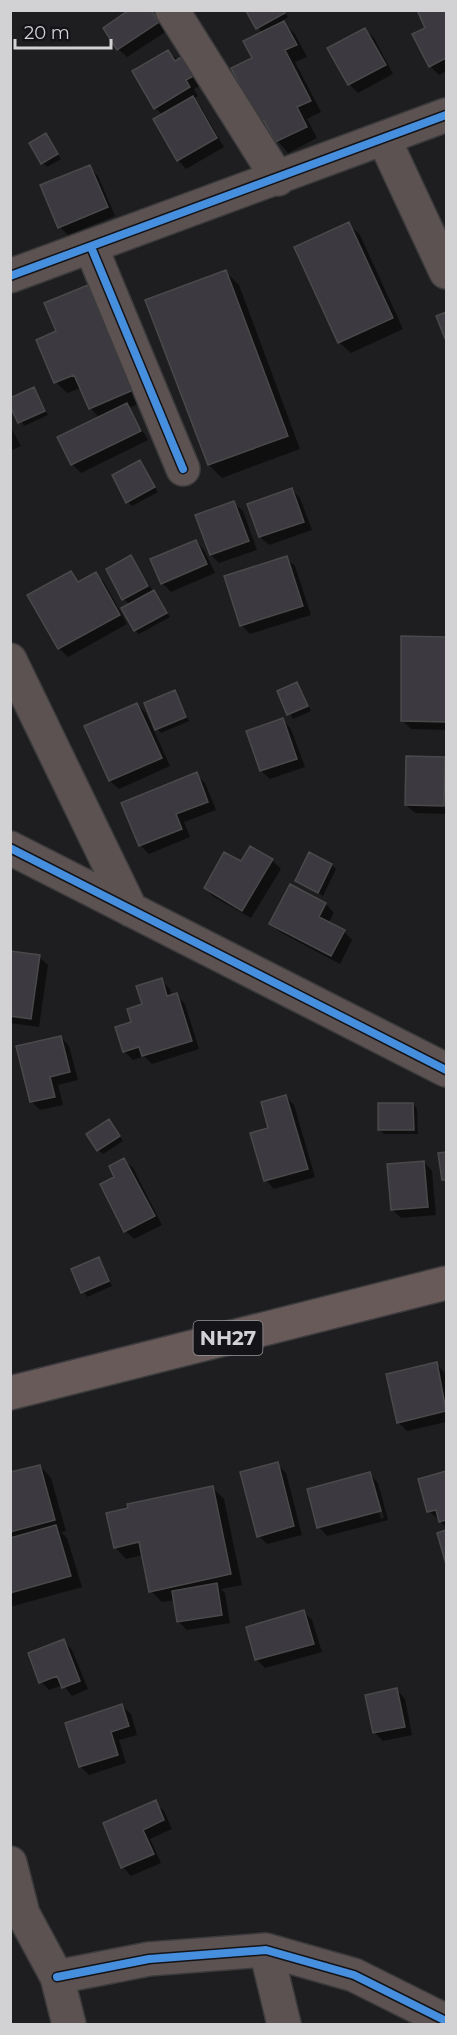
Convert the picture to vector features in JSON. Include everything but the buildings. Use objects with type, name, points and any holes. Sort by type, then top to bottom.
[{"type":"highway","name":"NH27","points":[[10,1394],[447,1283]]},
{"type":"street","points":[[172,10],[278,179]]},
{"type":"street","points":[[10,276],[447,115]]},
{"type":"street","points":[[384,139],[447,272]]},
{"type":"street","points":[[91,247],[183,469]]},
{"type":"street","points":[[10,660],[131,910]]},
{"type":"street","points":[[10,848],[447,1070]]},
{"type":"street","points":[[10,1863],[23,1914],[57,1977],[69,2025]]},
{"type":"street","points":[[57,1977],[149,1959],[266,1950],[354,1975],[447,2021]]},
{"type":"street","points":[[266,1950],[284,2025]]},
{"type":"cycle path","points":[[10,276],[446,115]]},
{"type":"cycle path","points":[[91,247],[183,469]]},
{"type":"cycle path","points":[[10,848],[446,1070]]},
{"type":"cycle path","points":[[57,1977],[149,1959],[266,1950],[354,1975],[446,2021]]}]
